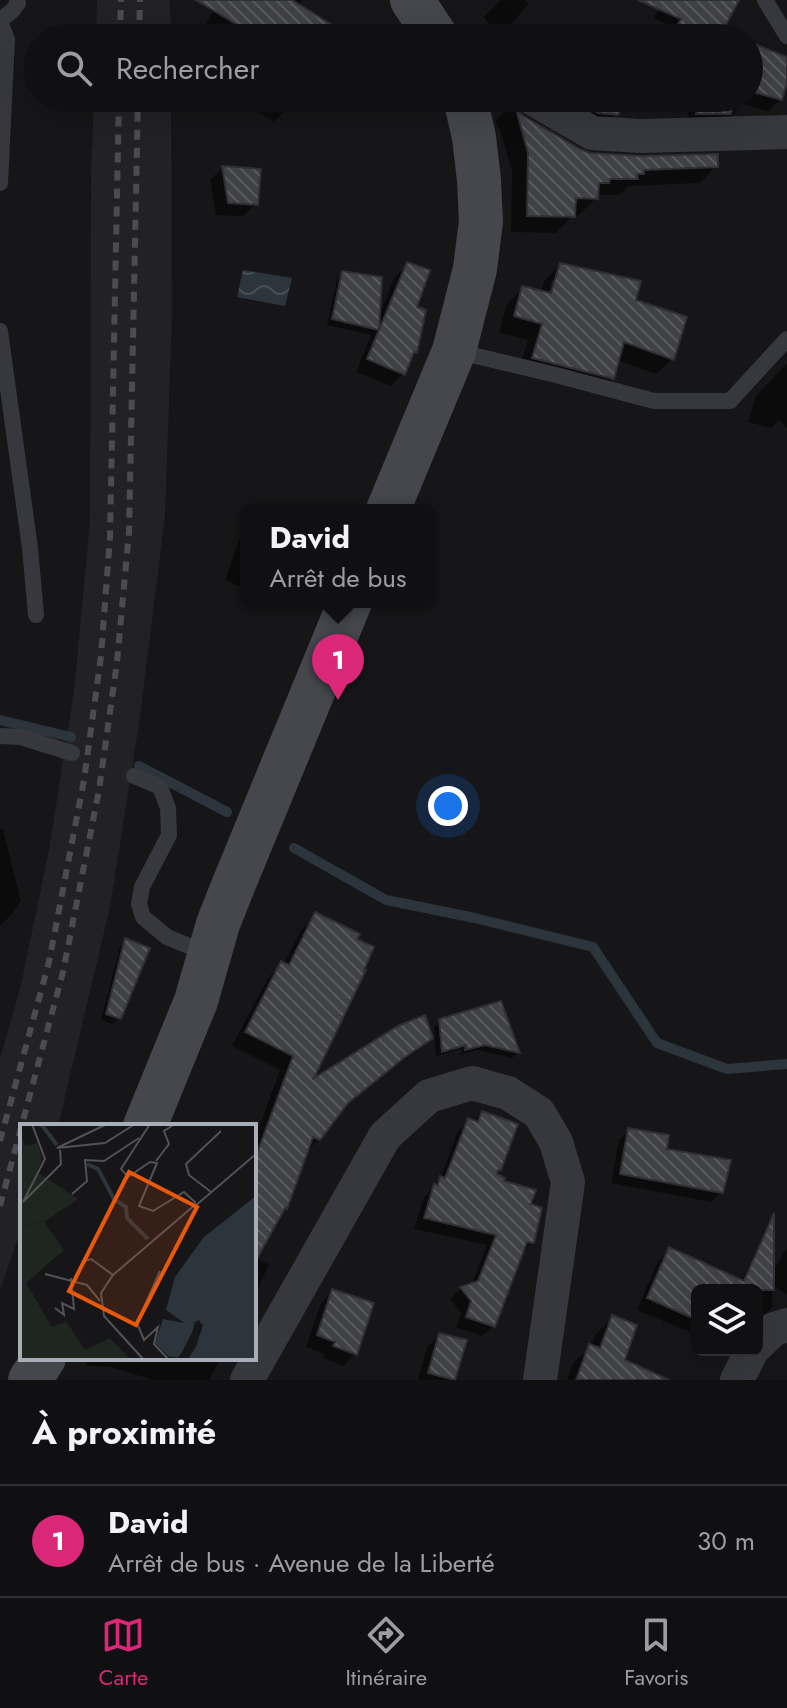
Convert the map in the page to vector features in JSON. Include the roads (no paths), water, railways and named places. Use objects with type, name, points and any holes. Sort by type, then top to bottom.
[{"type":"main road","points":[[412,0],[428,24]]},
{"type":"main road","points":[[390,504],[454,351],[475,269],[481,221],[474,137],[468,112]]},
{"type":"main road","points":[[122,1124],[181,980],[208,937],[347,608]]},
{"type":"main road","points":[[146,1124],[196,1001],[208,937]]},
{"type":"main road","points":[[22,1380],[28,1360]]},
{"type":"main road","points":[[30,1380],[43,1360]]},
{"type":"street","points":[[556,112],[592,133],[641,136],[787,132]]},
{"type":"street","points":[[247,1380],[385,1136],[429,1096],[472,1083],[508,1093],[539,1113],[556,1142],[568,1182],[540,1380]]},
{"type":"street","points":[[763,1339],[774,1329],[787,1325]]},
{"type":"street","points":[[737,1380],[749,1356]]},
{"type":"lane","points":[[0,183],[7,39],[0,21],[12,11],[17,0]]},
{"type":"lane","points":[[765,0],[787,36]]},
{"type":"lane","points":[[0,331],[30,548],[36,615]]},
{"type":"lane","points":[[454,351],[654,401],[730,401],[787,339]]},
{"type":"lane","points":[[0,736],[21,737],[72,753]]},
{"type":"lane","points":[[134,776],[160,787],[168,808],[169,835],[142,887],[139,904],[143,917],[167,937],[208,937]]},
{"type":"water","points":[[243,270],[292,278],[285,306],[237,297]]},
{"type":"waterway","points":[[0,720],[71,737]]},
{"type":"waterway","points":[[139,766],[227,812]]},
{"type":"waterway","points":[[294,848],[386,900],[593,947],[657,1043],[727,1069],[787,1064]]},
{"type":"railway","points":[[120,24],[121,0]]},
{"type":"railway","points":[[139,24],[140,0]]},
{"type":"railway","points":[[0,1141],[49,962],[84,780],[101,656],[110,537],[119,112]]},
{"type":"railway","points":[[22,1124],[63,972],[99,790],[117,662],[129,532],[138,112]]},
{"type":"railway","points":[[0,1206],[20,1132]]},
{"type":"place","name":"David","points":[[338,700]]}]
